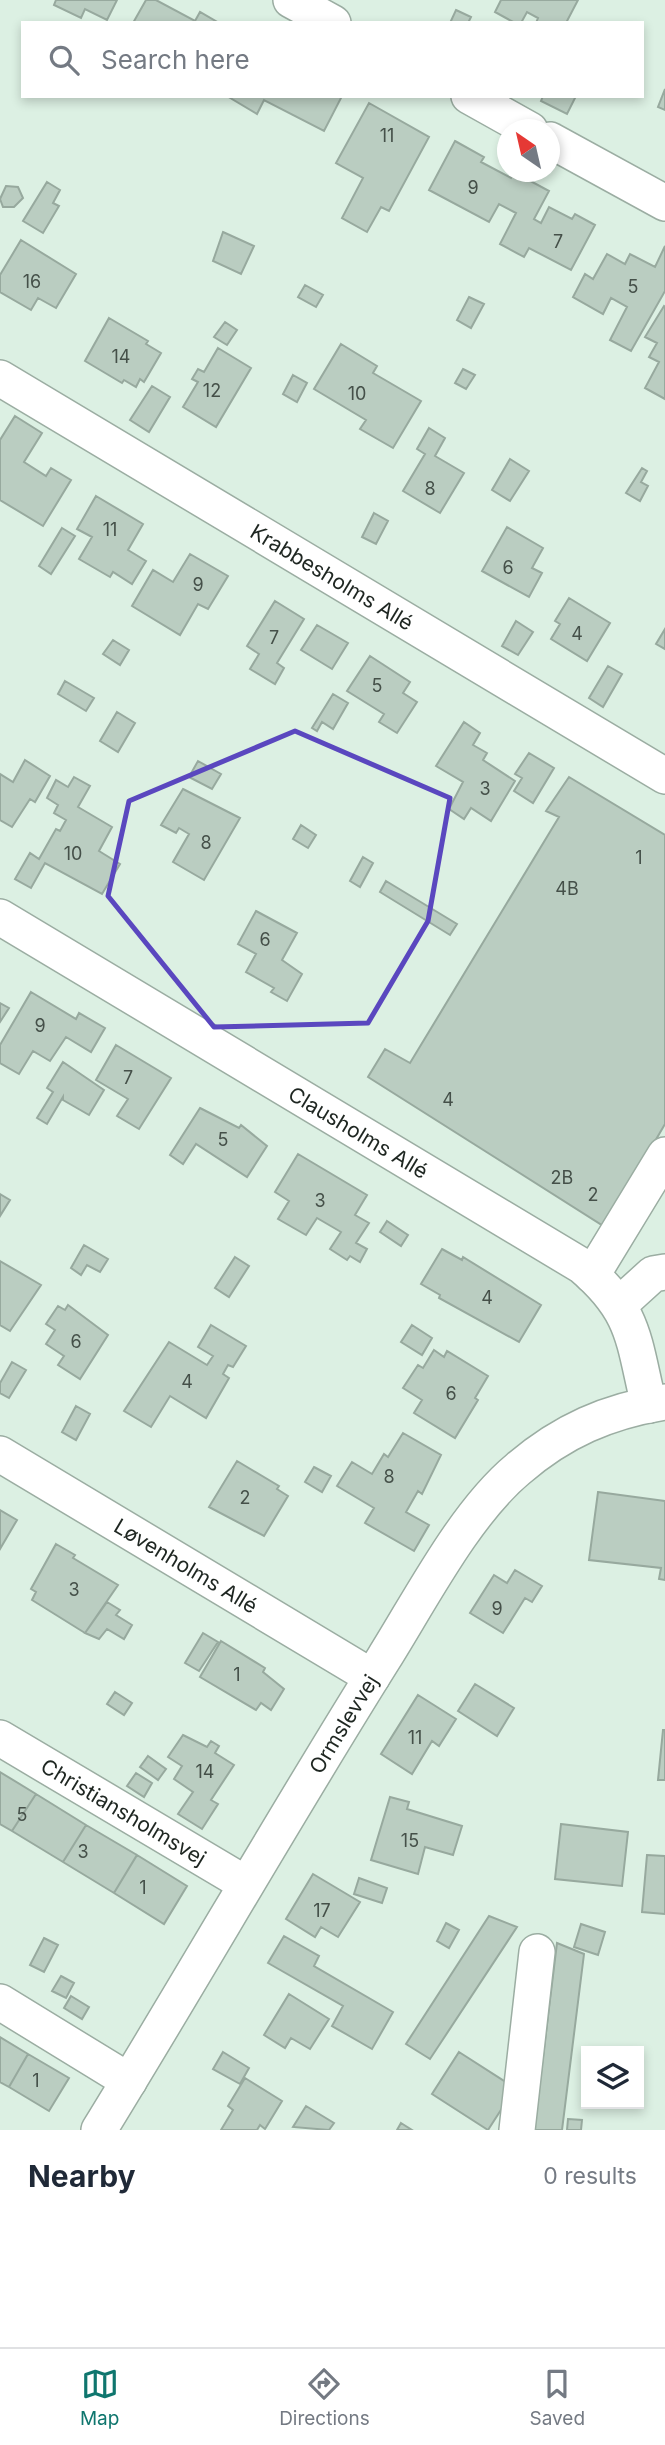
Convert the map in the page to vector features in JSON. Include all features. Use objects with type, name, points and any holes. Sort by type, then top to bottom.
[{"type":"street","points":[[291,0],[329,21]]},
{"type":"street","points":[[473,98],[510,119]]},
{"type":"street","points":[[560,145],[665,203]]},
{"type":"street","name":"Krabbesholms Allé","points":[[0,378],[665,776]]},
{"type":"street","name":"Clausholms Allé","points":[[0,917],[592,1275],[620,1304],[628,1319],[657,1403]]},
{"type":"street","points":[[592,1275],[665,1155]]},
{"type":"street","points":[[620,1304],[653,1274],[665,1272]]},
{"type":"street","name":"Ormslevvej","points":[[99,2130],[372,1677],[488,1499],[516,1469],[572,1429],[603,1416],[657,1403]]},
{"type":"street","name":"Løvenholms Allé","points":[[0,1454],[372,1677]]},
{"type":"street","name":"Christiansholmsvej","points":[[0,1738],[246,1884]]},
{"type":"street","points":[[517,2130],[537,1952]]},
{"type":"street","points":[[0,2002],[129,2081]]},
{"type":"highlighted area","points":[[295,731],[450,798],[428,921],[368,1023],[214,1027],[108,896],[129,801]]},
{"type":"building","points":[[56,0],[117,0],[107,20],[85,9],[81,18],[54,5]]},
{"type":"building","points":[[146,0],[156,0],[195,21],[134,21]]},
{"type":"building","points":[[501,0],[578,0],[567,21],[537,21],[538,18],[527,12],[522,21],[511,21],[495,12]]},
{"type":"building","points":[[456,10],[471,17],[469,21],[451,21]]},
{"type":"building","points":[[200,12],[216,21],[195,21]]},
{"type":"building","points":[[665,89],[665,110],[658,107]]},
{"type":"building","points":[[230,98],[341,98],[324,131],[264,100],[257,114]]},
{"type":"building","points":[[542,98],[575,98],[567,114],[541,101]]},
{"type":"building","points":[[369,103],[429,137],[389,211],[381,207],[367,232],[342,218],[363,178],[336,163]]},
{"type":"building","points":[[455,141],[484,157],[481,162],[497,171],[497,182],[532,182],[549,191],[534,219],[541,223],[549,207],[572,219],[575,214],[595,225],[571,270],[529,248],[524,257],[500,244],[516,213],[499,204],[489,222],[429,190]]},
{"type":"building","points":[[47,182],[60,190],[53,203],[59,206],[43,233],[23,221]]},
{"type":"building","points":[[6,186],[18,187],[23,198],[14,207],[3,207],[0,199]]},
{"type":"building","points":[[223,232],[254,246],[241,274],[213,261]]},
{"type":"building","points":[[21,240],[76,274],[56,308],[38,298],[31,310],[0,292],[0,275]]},
{"type":"building","points":[[665,246],[665,291],[631,351],[610,340],[627,307],[611,298],[603,314],[573,297],[585,274],[593,279],[607,254],[625,264],[630,254],[655,267]]},
{"type":"building","points":[[305,285],[323,295],[316,307],[298,297]]},
{"type":"building","points":[[469,297],[484,304],[471,328],[457,320]]},
{"type":"building","points":[[664,306],[665,399],[645,388],[659,362],[649,357],[657,343],[645,337]]},
{"type":"building","points":[[109,318],[148,341],[146,344],[161,353],[144,382],[140,379],[136,387],[124,380],[122,383],[85,361]]},
{"type":"building","points":[[225,322],[237,330],[227,345],[214,337]]},
{"type":"building","points":[[341,344],[377,366],[373,373],[421,401],[393,448],[360,429],[366,420],[314,389]]},
{"type":"building","points":[[218,348],[251,368],[216,427],[183,407],[198,382],[192,379],[198,369],[204,372]]},
{"type":"building","points":[[463,369],[475,375],[466,389],[455,383]]},
{"type":"building","points":[[293,375],[307,383],[297,402],[283,394]]},
{"type":"building","points":[[152,386],[170,397],[149,432],[130,420]]},
{"type":"building","points":[[15,416],[42,433],[24,462],[46,476],[51,468],[71,480],[43,526],[0,500],[0,440]]},
{"type":"building","points":[[429,428],[445,438],[435,456],[464,473],[440,513],[403,491],[425,454],[417,449]]},
{"type":"building","points":[[510,459],[529,471],[510,501],[492,490]]},
{"type":"building","points":[[642,468],[647,471],[641,482],[648,486],[640,501],[626,493]]},
{"type":"building","points":[[96,496],[143,524],[128,550],[146,561],[132,584],[113,572],[110,577],[79,559],[92,537],[77,529]]},
{"type":"building","points":[[374,513],[388,521],[376,544],[362,537]]},
{"type":"building","points":[[507,527],[543,548],[532,568],[542,573],[529,597],[482,571]]},
{"type":"building","points":[[62,528],[75,536],[51,574],[39,566]]},
{"type":"building","points":[[190,554],[228,576],[208,609],[198,604],[180,635],[132,606],[153,570],[173,582]]},
{"type":"building","points":[[569,598],[610,623],[587,661],[551,639],[560,624],[555,621]]},
{"type":"building","points":[[275,601],[304,619],[277,663],[284,668],[275,684],[250,669],[259,654],[247,646]]},
{"type":"building","points":[[516,621],[533,632],[518,655],[502,646]]},
{"type":"building","points":[[317,625],[348,643],[332,669],[301,650]]},
{"type":"building","points":[[665,629],[665,649],[656,644]]},
{"type":"building","points":[[113,640],[129,650],[120,665],[103,654]]},
{"type":"building","points":[[370,656],[410,682],[403,693],[417,702],[397,733],[379,722],[384,714],[347,691]]},
{"type":"building","points":[[608,666],[622,674],[603,707],[589,698]]},
{"type":"building","points":[[65,681],[94,698],[86,711],[58,694]]},
{"type":"building","points":[[333,694],[348,703],[333,729],[322,722],[317,731],[312,728]]},
{"type":"building","points":[[117,712],[135,723],[118,752],[100,741]]},
{"type":"building","points":[[464,722],[480,733],[473,745],[487,753],[483,760],[515,781],[491,821],[471,808],[464,819],[449,809],[463,782],[436,766]]},
{"type":"building","points":[[529,753],[554,768],[533,803],[514,791],[522,778],[515,774]]},
{"type":"building","points":[[25,760],[50,776],[35,802],[30,799],[12,827],[0,820],[0,774],[13,782]]},
{"type":"building","points":[[198,761],[221,774],[212,789],[189,777]]},
{"type":"building","points":[[74,777],[90,786],[78,807],[112,827],[99,851],[120,864],[102,894],[45,863],[31,888],[15,879],[30,853],[39,859],[56,829],[60,831],[66,820],[54,813],[58,805],[47,798],[56,780],[68,787]]},
{"type":"building","points":[[569,777],[665,835],[665,1124],[605,1227],[368,1077],[385,1049],[410,1063],[559,817],[546,811]]},
{"type":"building","points":[[183,789],[240,818],[204,880],[173,862],[189,834],[179,828],[176,833],[161,825]]},
{"type":"building","points":[[301,825],[316,835],[308,848],[293,839]]},
{"type":"building","points":[[363,857],[373,863],[360,887],[350,881]]},
{"type":"building","points":[[386,881],[457,924],[450,935],[380,892]]},
{"type":"building","points":[[256,911],[297,933],[282,960],[302,974],[287,1001],[271,992],[274,988],[246,972],[256,954],[238,944]]},
{"type":"building","points":[[31,992],[76,1019],[79,1013],[105,1028],[91,1052],[66,1037],[50,1061],[33,1051],[19,1074],[0,1063],[0,1045]]},
{"type":"building","points":[[0,1003],[9,1008],[0,1022]]},
{"type":"building","points":[[116,1045],[171,1078],[139,1129],[117,1116],[128,1099],[96,1080]]},
{"type":"building","points":[[63,1062],[104,1090],[89,1115],[63,1100],[63,1097],[47,1124],[37,1118],[53,1092],[47,1088]]},
{"type":"building","points":[[200,1108],[239,1128],[241,1125],[267,1146],[247,1177],[196,1144],[183,1164],[170,1155]]},
{"type":"building","points":[[298,1154],[367,1195],[355,1215],[369,1223],[356,1243],[367,1249],[360,1262],[350,1256],[347,1260],[330,1249],[341,1232],[317,1218],[306,1235],[278,1219],[289,1201],[275,1192]]},
{"type":"building","points":[[0,1194],[10,1200],[0,1216]]},
{"type":"building","points":[[387,1221],[408,1235],[401,1246],[380,1232]]},
{"type":"building","points":[[84,1245],[108,1259],[100,1272],[87,1265],[81,1275],[71,1268]]},
{"type":"building","points":[[442,1249],[462,1260],[463,1257],[541,1305],[519,1342],[439,1298],[440,1295],[421,1284]]},
{"type":"building","points":[[235,1257],[249,1266],[229,1297],[215,1288]]},
{"type":"building","points":[[0,1261],[41,1285],[10,1331],[0,1325]]},
{"type":"building","points":[[68,1305],[108,1335],[80,1379],[58,1365],[64,1356],[46,1344],[55,1330],[46,1324],[58,1306],[65,1310]]},
{"type":"building","points":[[211,1325],[246,1346],[233,1367],[228,1365],[223,1374],[229,1378],[206,1418],[170,1396],[151,1427],[124,1411],[169,1342],[207,1365],[213,1356],[198,1347]]},
{"type":"building","points":[[412,1325],[432,1338],[422,1355],[401,1342]]},
{"type":"building","points":[[434,1350],[444,1357],[447,1351],[488,1376],[475,1398],[478,1400],[455,1438],[414,1413],[422,1400],[403,1388],[418,1365],[423,1368]]},
{"type":"building","points":[[12,1362],[26,1370],[9,1398],[0,1393],[0,1383]]},
{"type":"building","points":[[76,1406],[90,1414],[76,1440],[62,1432]]},
{"type":"building","points":[[403,1433],[441,1455],[422,1494],[418,1491],[406,1512],[429,1525],[414,1551],[365,1523],[374,1508],[337,1486],[352,1462],[372,1474],[384,1454],[388,1457]]},
{"type":"building","points":[[237,1461],[279,1486],[277,1489],[288,1496],[264,1536],[209,1507]]},
{"type":"building","points":[[314,1467],[331,1476],[322,1492],[305,1482]]},
{"type":"building","points":[[598,1492],[665,1501],[665,1580],[659,1579],[661,1568],[589,1560]]},
{"type":"building","points":[[0,1510],[17,1520],[0,1549]]},
{"type":"building","points":[[56,1544],[75,1555],[73,1558],[118,1585],[85,1633],[32,1600],[36,1592],[31,1589]]},
{"type":"building","points":[[515,1570],[542,1586],[532,1602],[525,1598],[503,1633],[470,1613],[494,1575],[507,1583]]},
{"type":"building","points":[[107,1602],[120,1610],[116,1615],[132,1625],[124,1639],[107,1629],[99,1639],[85,1633]]},
{"type":"building","points":[[203,1633],[218,1642],[199,1671],[185,1663]]},
{"type":"building","points":[[221,1641],[265,1668],[263,1672],[284,1689],[271,1710],[261,1703],[256,1710],[200,1677]]},
{"type":"building","points":[[475,1684],[514,1708],[497,1736],[458,1711]]},
{"type":"building","points":[[115,1692],[132,1703],[124,1715],[107,1704]]},
{"type":"building","points":[[418,1695],[456,1719],[439,1746],[432,1741],[412,1774],[381,1754]]},
{"type":"building","points":[[663,1730],[665,1780],[658,1780]]},
{"type":"building","points":[[183,1735],[207,1747],[211,1741],[219,1746],[215,1753],[234,1765],[211,1800],[218,1804],[202,1829],[178,1814],[193,1792],[174,1779],[182,1766],[168,1757]]},
{"type":"building","points":[[148,1756],[166,1769],[158,1780],[140,1767]]},
{"type":"building","points":[[0,1772],[36,1794],[12,1831],[0,1824]]},
{"type":"building","points":[[136,1773],[152,1783],[144,1797],[127,1786]]},
{"type":"building","points":[[36,1794],[86,1825],[63,1862],[12,1831]]},
{"type":"building","points":[[390,1797],[409,1802],[407,1809],[462,1826],[453,1855],[425,1847],[418,1874],[371,1860]]},
{"type":"building","points":[[561,1824],[628,1832],[622,1886],[555,1879]]},
{"type":"building","points":[[86,1825],[137,1855],[114,1893],[63,1862]]},
{"type":"building","points":[[137,1855],[187,1886],[164,1924],[114,1893]]},
{"type":"building","points":[[647,1855],[665,1856],[665,1914],[642,1912]]},
{"type":"building","points":[[313,1874],[360,1902],[338,1937],[321,1927],[315,1937],[286,1919]]},
{"type":"building","points":[[359,1878],[387,1888],[382,1903],[354,1894]]},
{"type":"building","points":[[489,1916],[517,1927],[430,2059],[406,2044]]},
{"type":"building","points":[[446,1923],[459,1930],[449,1948],[437,1941]]},
{"type":"building","points":[[581,1924],[605,1932],[598,1955],[574,1947]]},
{"type":"building","points":[[284,1936],[319,1956],[314,1966],[393,2012],[372,2049],[332,2026],[343,2006],[268,1963]]},
{"type":"building","points":[[44,1938],[58,1945],[44,1972],[30,1965]]},
{"type":"building","points":[[557,1943],[584,1954],[562,2130],[534,2130]]},
{"type":"building","points":[[61,1976],[74,1983],[66,1998],[52,1991]]},
{"type":"building","points":[[289,1994],[329,2019],[310,2049],[291,2038],[285,2048],[264,2035]]},
{"type":"building","points":[[71,1996],[89,2007],[82,2019],[64,2008]]},
{"type":"building","points":[[0,2037],[28,2054],[9,2087],[0,2082]]},
{"type":"building","points":[[223,2052],[249,2068],[240,2084],[213,2069]]},
{"type":"building","points":[[459,2052],[515,2088],[488,2130],[432,2094]]},
{"type":"building","points":[[28,2054],[69,2078],[49,2111],[9,2087]]},
{"type":"building","points":[[245,2078],[282,2101],[265,2129],[260,2125],[257,2130],[221,2130],[233,2110],[228,2106]]},
{"type":"building","points":[[306,2106],[334,2123],[329,2130],[293,2127]]},
{"type":"building","points":[[568,2119],[582,2120],[581,2130],[567,2130]]},
{"type":"building","points":[[401,2123],[412,2130],[397,2130]]}]
